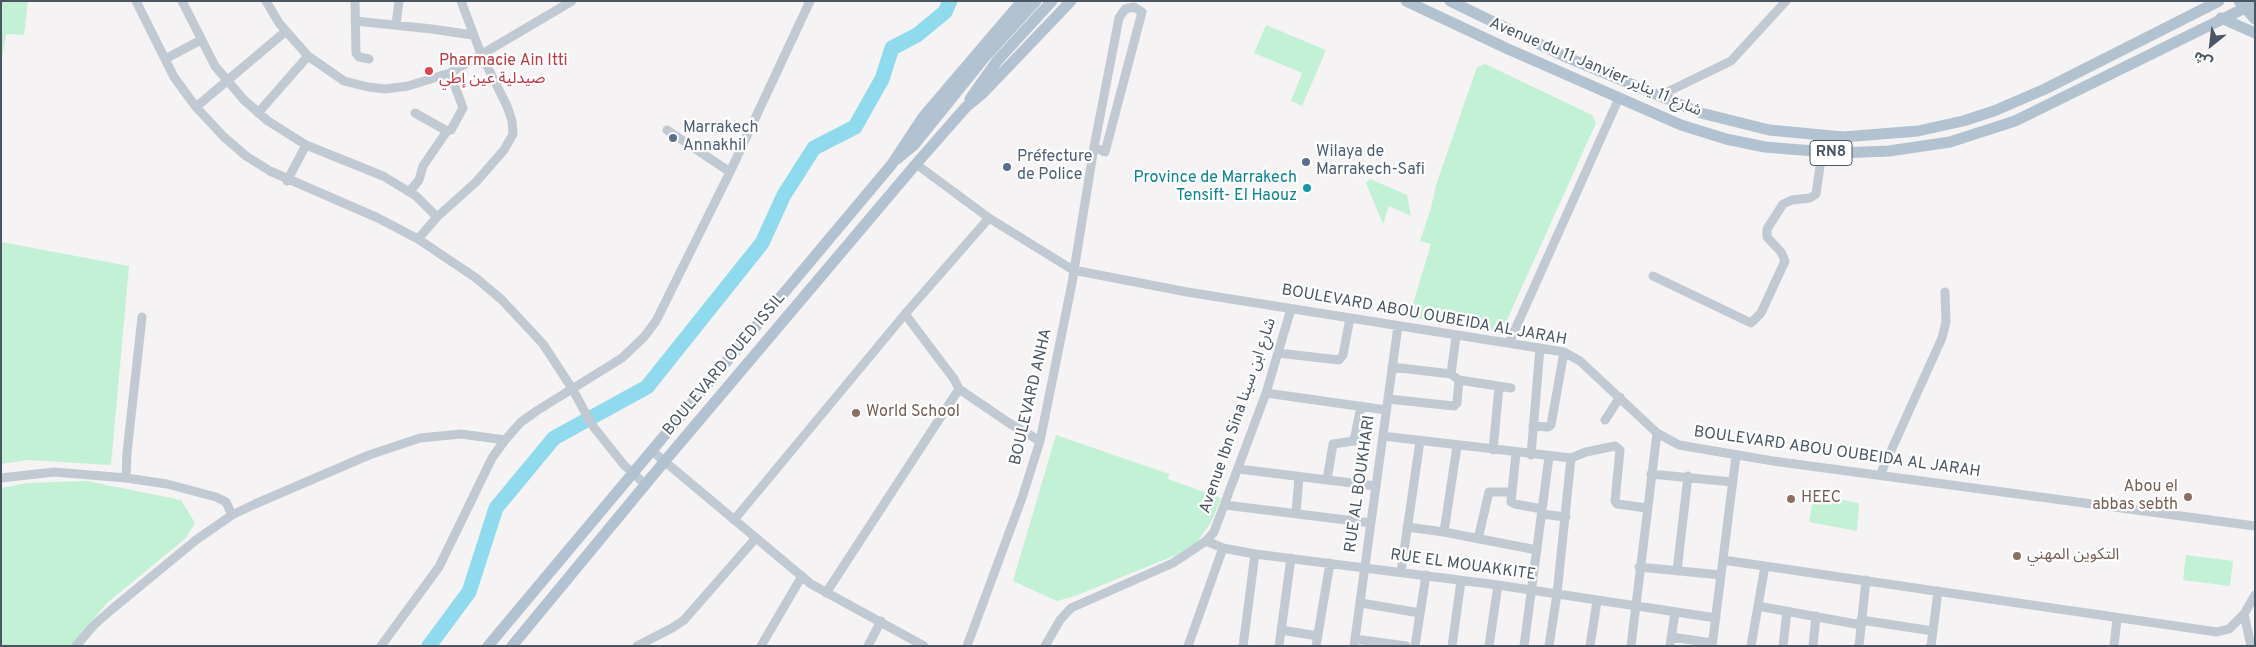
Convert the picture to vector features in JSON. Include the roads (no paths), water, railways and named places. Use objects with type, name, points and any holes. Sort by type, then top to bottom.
[{"type":"main road","name":"BOULEVARD OUED ISSIL","points":[[488,646],[892,164],[929,110],[1022,1]]},
{"type":"main road","name":"BOULEVARD OUED ISSIL","points":[[892,164],[914,145],[984,58],[1036,1]]},
{"type":"main road","name":"BOULEVARD OUED ISSIL","points":[[966,107],[977,87],[997,62],[1052,1]]},
{"type":"main road","name":"BOULEVARD OUED ISSIL","points":[[512,646],[664,462],[916,164],[966,107],[983,92],[1071,1]]},
{"type":"main road","name":"Avenue du 11 Janvier شارع 11 يناير","points":[[1406,1],[1681,125],[1726,139],[1765,147],[1822,152],[1873,152],[1907,149],[1950,142],[1982,133],[2041,109],[2246,4]]},
{"type":"main road","name":"Avenue du 11 Janvier شارع 11 يناير","points":[[1450,1],[1566,57],[1717,118],[1781,132],[1843,137],[1918,131],[1977,117],[2025,99],[2219,1]]},
{"type":"main road","points":[[2246,4],[2255,20]]},
{"type":"main road","points":[[2221,18],[2255,33]]},
{"type":"street","points":[[136,1],[174,77],[196,107],[224,137],[246,156],[288,180],[378,218],[418,239],[476,278],[502,300],[543,344],[573,390],[592,425],[632,473],[646,485]]},
{"type":"street","points":[[182,1],[201,40],[227,81],[258,113],[306,145],[382,176],[409,192],[438,217]]},
{"type":"street","points":[[266,1],[286,31],[308,56],[344,81],[368,88],[385,89],[408,86],[450,73],[572,1]]},
{"type":"street","points":[[355,1],[356,53],[359,57],[369,59]]},
{"type":"street","points":[[396,24],[399,1]]},
{"type":"street","points":[[418,239],[438,217],[476,182],[504,150],[513,134],[512,121],[507,106],[481,54],[461,1]]},
{"type":"street","points":[[550,1],[554,11]]},
{"type":"street","points":[[381,646],[439,566],[492,458],[505,440],[521,422],[601,372],[634,348],[656,321],[730,172],[810,1]]},
{"type":"street","points":[[1659,96],[1731,61],[1786,1]]},
{"type":"street","name":"BOULEVARD ANHA","points":[[967,646],[1019,507],[1040,441],[1072,283],[1094,147],[1120,18],[1125,9],[1134,7],[1142,12],[1105,152],[1094,147]]},
{"type":"street","points":[[355,21],[396,24],[474,36]]},
{"type":"street","points":[[196,107],[286,31]]},
{"type":"street","points":[[165,59],[201,40]]},
{"type":"street","points":[[258,113],[308,56]]},
{"type":"street","points":[[409,192],[419,180],[423,166],[447,131],[451,130],[463,109],[450,73]]},
{"type":"street","points":[[1509,343],[1619,98]]},
{"type":"street","points":[[415,113],[447,131]]},
{"type":"street","points":[[667,130],[730,172]]},
{"type":"street","points":[[288,180],[306,145]]},
{"type":"street","points":[[1653,276],[1752,323],[1761,312],[1785,262],[1781,252],[1767,237],[1767,229],[1783,204],[1792,200],[1810,198],[1816,194],[1822,152]]},
{"type":"street","name":"BOULEVARD ABOU OUBEIDA AL JARAH","points":[[916,164],[989,218],[1073,270],[1187,292],[1564,352],[1580,361],[1657,433],[1679,445],[1736,456],[2255,526]]},
{"type":"street","points":[[734,520],[989,218]]},
{"type":"street","points":[[1880,475],[1942,338],[1946,322],[1945,292]]},
{"type":"street","name":"Avenue Ibn Sina شارع ابن سينا","points":[[1044,646],[1060,620],[1071,608],[1173,563],[1206,541],[1214,532],[1239,470],[1266,393],[1291,309]]},
{"type":"street","points":[[906,314],[954,379],[959,389],[1009,423],[1040,441]]},
{"type":"street","points":[[126,478],[142,317]]},
{"type":"street","points":[[1278,353],[1339,360],[1342,355],[1350,318]]},
{"type":"street","name":"RUE AL BOUKHARI","points":[[1354,642],[1361,603],[1364,568],[1372,523],[1398,326]]},
{"type":"street","points":[[1451,374],[1456,336]]},
{"type":"street","points":[[1531,455],[1540,348]]},
{"type":"street","points":[[1533,426],[1548,427],[1551,425],[1564,352]]},
{"type":"street","points":[[1392,368],[1451,374],[1459,380],[1511,388]]},
{"type":"street","points":[[1388,399],[1454,406],[1457,403],[1459,380]]},
{"type":"street","points":[[1493,450],[1499,387]]},
{"type":"street","points":[[826,593],[959,389]]},
{"type":"street","points":[[1266,393],[1386,410]]},
{"type":"street","points":[[1605,420],[1620,397]]},
{"type":"street","points":[[1326,480],[1332,446],[1336,443],[1354,441],[1361,406]]},
{"type":"street","points":[[1631,646],[1639,566],[1657,433]]},
{"type":"street","points":[[76,646],[81,638],[111,610],[196,540],[232,515],[369,455],[420,438],[461,434],[505,440]]},
{"type":"street","points":[[1383,436],[1549,458],[1571,458],[1586,452],[1612,446],[1618,447],[1620,450],[1615,502],[1617,504],[1647,508]]},
{"type":"street","points":[[1401,572],[1420,441]]},
{"type":"street","points":[[1444,532],[1457,446]]},
{"type":"street","points":[[651,450],[755,539],[802,576],[826,593],[882,621],[924,646]]},
{"type":"street","points":[[1516,453],[1512,503],[1566,517]]},
{"type":"street","points":[[1675,612],[1671,641],[1712,644],[1736,456]]},
{"type":"street","points":[[1524,646],[1549,458]]},
{"type":"street","points":[[1549,646],[1557,594],[1571,458]]},
{"type":"street","points":[[1239,470],[1376,486]]},
{"type":"street","points":[[1,478],[54,472],[126,478],[167,484],[226,502],[232,515]]},
{"type":"street","points":[[1651,474],[1688,476],[1732,482]]},
{"type":"street","points":[[1677,571],[1688,476]]},
{"type":"street","points":[[1296,514],[1299,477]]},
{"type":"street","points":[[1478,539],[1489,492],[1512,492]]},
{"type":"street","points":[[1225,505],[1372,523]]},
{"type":"street","points":[[1407,527],[1444,532],[1536,550]]},
{"type":"street","points":[[637,646],[684,620],[755,539]]},
{"type":"street","name":"RUE EL MOUAKKITE","points":[[1206,541],[1223,548],[1255,554],[1426,575],[1716,618]]},
{"type":"street","points":[[1188,646],[1223,548]]},
{"type":"street","points":[[1243,646],[1255,554]]},
{"type":"street","points":[[1279,646],[1291,558]]},
{"type":"street","points":[[1723,560],[2116,619],[2217,632],[2229,629],[2244,614],[2255,595]]},
{"type":"street","points":[[1316,646],[1330,563]]},
{"type":"street","points":[[1639,566],[1721,575]]},
{"type":"street","points":[[1751,646],[1764,566]]},
{"type":"street","points":[[1415,646],[1426,575]]},
{"type":"street","points":[[761,646],[802,576]]},
{"type":"street","points":[[1452,646],[1460,580]]},
{"type":"street","points":[[1858,646],[1866,580]]},
{"type":"street","points":[[1489,646],[1498,585]]},
{"type":"street","points":[[1932,646],[1938,592]]},
{"type":"street","points":[[1590,646],[1597,601]]},
{"type":"street","points":[[1361,603],[1420,613]]},
{"type":"street","points":[[1758,606],[1816,616],[1933,631]]},
{"type":"street","points":[[1783,646],[1787,611]]},
{"type":"street","points":[[2244,614],[2251,646]]},
{"type":"street","points":[[1813,646],[1816,616]]},
{"type":"street","points":[[2114,646],[2116,619]]},
{"type":"street","points":[[868,646],[882,621]]},
{"type":"street","points":[[1281,630],[1318,636]]},
{"type":"street","points":[[1354,642],[1406,646]]},
{"type":"waterway","points":[[429,646],[469,592],[496,508],[554,438],[647,387],[762,243],[784,195],[814,148],[855,127],[882,79],[892,48],[917,35],[945,12],[950,1]]},
{"type":"place","name":"Pharmacie Ain Itti صيدلية عين إطي","points":[[429,71]]},
{"type":"place","name":"Marrakech Annakhil","points":[[673,138]]},
{"type":"place","name":"Wilaya de Marrakech-Safi","points":[[1306,162]]},
{"type":"place","name":"Préfecture de Police","points":[[1007,167]]},
{"type":"place","name":"Province de Marrakech Tensift- El Haouz","points":[[1307,188]]},
{"type":"place","name":"World School","points":[[856,413]]},
{"type":"place","name":"Abou el abbas sebth","points":[[2188,497]]},
{"type":"place","name":"HEEC","points":[[1791,499]]},
{"type":"place","name":"التكوين المهني","points":[[2017,556]]}]
